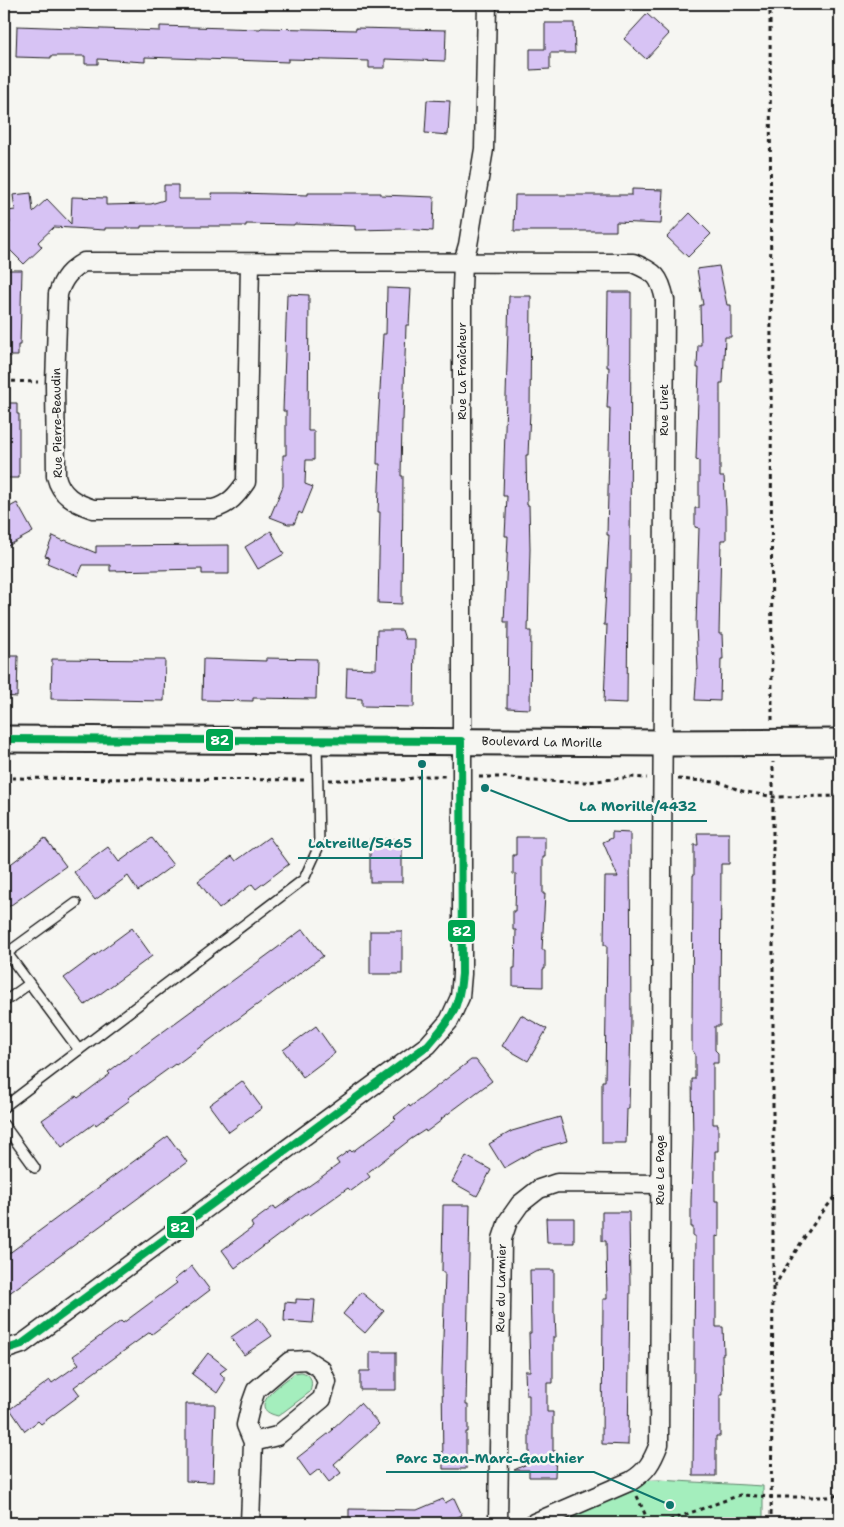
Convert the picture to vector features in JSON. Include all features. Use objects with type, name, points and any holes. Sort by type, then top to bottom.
[{"type":"street","name":"Rue La Fraîcheur","points":[[4,1350],[22,1344],[428,1045],[450,1021],[460,997],[462,974],[463,262],[468,246],[484,149],[487,4]]},
{"type":"street","name":"Rue Pierre-Beaudin","points":[[250,263],[246,482],[237,495],[224,507],[213,509],[93,509],[77,504],[58,486],[56,476],[55,383],[58,294],[62,280],[72,269],[84,262],[463,262]]},
{"type":"street","name":"Rue Liret","points":[[463,262],[633,263],[650,270],[661,282],[665,300],[664,743]]},
{"type":"street","name":"Boulevard La Morille","points":[[4,739],[664,743],[840,742]]},
{"type":"street","name":"Rue Le Page","points":[[534,1523],[630,1481],[643,1473],[653,1460],[659,1444],[664,743]]},
{"type":"street","name":"Rue du Larmier","points":[[498,1523],[502,1239],[508,1221],[520,1204],[539,1189],[557,1183],[660,1184]]},
{"type":"street","points":[[250,1523],[253,1442],[246,1425],[250,1404],[256,1390],[290,1361],[307,1360],[321,1369],[327,1382],[322,1399],[277,1436],[253,1442]]},
{"type":"lane","points":[[4,1107],[304,878],[319,846],[317,741]]},
{"type":"lane","points":[[76,903],[5,951],[79,1050]]},
{"type":"lane","points":[[4,1002],[29,984]]},
{"type":"lane","points":[[4,1125],[35,1168]]},
{"type":"path","points":[[4,381],[55,383]]},
{"type":"path","points":[[4,778],[402,780],[424,776],[506,777],[530,781],[589,782],[630,777],[718,782],[742,791],[774,797],[840,796]]},
{"type":"path","points":[[773,1289],[798,1246],[823,1211],[840,1192]]},
{"type":"path","points":[[630,1481],[648,1523]]},
{"type":"path","points":[[662,1523],[740,1495],[771,1497],[827,1497],[840,1495]]},
{"type":"green space","points":[[301,1372],[311,1379],[310,1392],[278,1416],[268,1412],[264,1407],[269,1395],[295,1373]]},
{"type":"green space","points":[[659,1480],[763,1486],[763,1523],[534,1523],[631,1481]]},
{"type":"building","points":[[647,14],[669,34],[646,59],[624,39]]},
{"type":"building","points":[[545,23],[574,23],[575,53],[550,53],[550,69],[530,70],[530,49],[545,49]]},
{"type":"building","points":[[17,26],[160,31],[160,26],[260,29],[356,30],[356,28],[446,30],[445,61],[385,59],[385,68],[369,68],[369,61],[288,59],[288,62],[145,57],[145,62],[98,59],[98,64],[85,64],[85,56],[51,56],[51,58],[16,57]]},
{"type":"building","points":[[427,100],[450,101],[448,135],[425,133]]},
{"type":"building","points":[[164,185],[178,185],[178,199],[212,199],[211,193],[308,195],[308,193],[381,193],[381,195],[434,197],[433,231],[402,229],[355,230],[355,226],[294,224],[141,226],[141,228],[105,228],[105,230],[54,227],[38,242],[42,247],[24,264],[4,244],[4,229],[10,223],[8,211],[15,210],[13,195],[31,193],[33,212],[47,199],[71,224],[72,197],[106,198],[106,205],[151,204],[164,200]]},
{"type":"building","points":[[632,189],[663,190],[661,224],[616,222],[616,231],[514,231],[515,195],[632,195]]},
{"type":"building","points":[[690,213],[711,234],[688,257],[667,237]]},
{"type":"building","points":[[719,266],[727,305],[731,305],[731,337],[725,337],[723,383],[720,383],[720,477],[724,477],[726,540],[721,540],[719,634],[722,634],[723,659],[721,659],[720,701],[695,700],[698,670],[696,624],[699,528],[695,527],[695,508],[699,508],[699,461],[696,460],[699,368],[697,368],[698,345],[701,345],[700,305],[703,305],[697,269]]},
{"type":"building","points":[[4,270],[22,270],[18,356],[4,356]]},
{"type":"building","points":[[387,288],[411,289],[409,325],[406,325],[402,420],[402,604],[378,603],[380,464],[377,464],[378,428],[383,334],[386,334]]},
{"type":"building","points":[[608,292],[631,292],[630,583],[628,583],[627,703],[604,702],[607,625],[604,625],[609,535],[607,535],[610,408],[607,408],[609,367],[607,367]]},
{"type":"building","points":[[287,294],[309,295],[308,431],[314,431],[314,460],[306,460],[305,484],[313,487],[302,514],[299,512],[294,524],[288,524],[270,517],[283,486],[283,455],[286,455],[286,411],[283,411]]},
{"type":"building","points":[[509,296],[531,296],[530,411],[528,455],[526,455],[530,549],[528,631],[531,631],[530,709],[507,708],[508,622],[504,622],[508,536],[505,536],[507,496],[503,496]]},
{"type":"building","points":[[4,403],[17,403],[17,414],[19,414],[19,478],[4,478]]},
{"type":"building","points":[[17,503],[33,532],[4,548],[4,510]]},
{"type":"building","points":[[271,531],[284,554],[258,569],[245,547]]},
{"type":"building","points":[[53,536],[96,553],[96,546],[229,545],[229,574],[202,574],[202,569],[110,571],[110,565],[83,565],[78,576],[47,563],[49,557],[45,556]]},
{"type":"building","points":[[377,630],[402,630],[405,639],[415,639],[414,707],[362,706],[362,699],[346,698],[347,668],[376,669]]},
{"type":"building","points":[[4,656],[18,656],[17,697],[4,696]]},
{"type":"building","points":[[266,658],[317,659],[316,699],[253,698],[253,701],[202,700],[203,659],[266,661]]},
{"type":"building","points":[[52,659],[165,660],[164,701],[51,699]]},
{"type":"building","points":[[612,832],[630,833],[631,1022],[629,1109],[627,1109],[626,1143],[602,1143],[602,1081],[605,1081],[607,945],[604,945],[605,877],[618,877],[603,842],[612,838]]},
{"type":"building","points":[[697,833],[729,833],[729,864],[721,864],[720,1026],[715,1026],[715,1050],[718,1053],[718,1063],[713,1063],[713,1124],[718,1124],[718,1151],[715,1151],[715,1201],[719,1201],[719,1237],[716,1236],[716,1327],[723,1327],[724,1354],[722,1354],[723,1395],[720,1395],[720,1436],[716,1436],[716,1476],[693,1476],[695,1236],[693,1236],[693,1227],[691,1227],[691,1201],[692,1079],[695,1079],[695,1054],[692,1050],[692,1026],[693,875],[694,845],[698,845]]},
{"type":"building","points":[[269,837],[289,864],[256,889],[252,884],[219,909],[198,881],[232,856],[236,861]]},
{"type":"building","points":[[516,837],[545,837],[543,894],[545,894],[542,950],[545,950],[545,969],[543,969],[543,987],[513,986],[516,930],[513,930],[513,911],[515,911],[516,874],[513,874],[513,855],[516,855]]},
{"type":"building","points":[[45,838],[66,866],[4,910],[4,869]]},
{"type":"building","points":[[152,838],[173,865],[138,891],[128,876],[95,900],[74,872],[108,847],[119,862]]},
{"type":"building","points":[[370,839],[402,839],[402,882],[370,882]]},
{"type":"building","points":[[132,928],[152,956],[85,1005],[64,978]]},
{"type":"building","points":[[303,929],[323,956],[176,1065],[128,1098],[130,1100],[96,1125],[95,1123],[62,1147],[42,1120],[76,1096],[78,1098],[110,1074],[108,1072]]},
{"type":"building","points":[[370,931],[402,931],[402,974],[370,974]]},
{"type":"building","points":[[521,1015],[547,1029],[528,1061],[502,1046]]},
{"type":"building","points":[[316,1026],[335,1053],[303,1077],[283,1050]]},
{"type":"building","points":[[471,1060],[476,1060],[492,1081],[426,1132],[425,1130],[411,1139],[367,1173],[370,1177],[351,1191],[348,1188],[310,1215],[308,1213],[235,1268],[222,1250],[253,1227],[251,1223],[274,1206],[276,1209],[339,1164],[336,1160],[350,1150],[352,1152],[396,1119],[394,1117],[409,1105],[410,1107]]},
{"type":"building","points":[[242,1081],[262,1108],[229,1132],[209,1105]]},
{"type":"building","points":[[560,1117],[567,1141],[536,1150],[504,1168],[489,1144],[512,1131]]},
{"type":"building","points":[[168,1136],[187,1162],[4,1297],[4,1257]]},
{"type":"building","points":[[466,1156],[491,1170],[477,1196],[452,1182]]},
{"type":"building","points":[[443,1205],[470,1205],[466,1469],[443,1469],[442,1371],[445,1272],[442,1272]]},
{"type":"building","points":[[602,1212],[629,1212],[628,1445],[602,1444],[603,1299],[607,1299],[606,1241],[602,1241]]},
{"type":"building","points":[[546,1218],[574,1218],[574,1243],[547,1243]]},
{"type":"building","points":[[192,1266],[210,1290],[152,1334],[150,1332],[74,1387],[80,1395],[41,1424],[38,1421],[25,1431],[10,1409],[50,1380],[52,1383],[79,1364],[73,1356],[121,1321],[123,1323],[177,1283],[174,1280]]},
{"type":"building","points":[[530,1270],[554,1270],[556,1337],[553,1337],[553,1383],[547,1383],[547,1412],[553,1412],[553,1451],[556,1451],[555,1477],[529,1477],[529,1470],[514,1470],[529,1463],[529,1395],[526,1395],[525,1371],[530,1371]]},
{"type":"building","points":[[361,1292],[384,1311],[365,1333],[343,1314]]},
{"type":"building","points":[[296,1299],[315,1300],[313,1323],[284,1321],[285,1302],[296,1303]]},
{"type":"building","points":[[258,1318],[272,1336],[244,1355],[231,1337]]},
{"type":"building","points":[[370,1352],[396,1352],[396,1390],[360,1390],[360,1371],[370,1371]]},
{"type":"building","points":[[208,1353],[227,1368],[220,1373],[224,1377],[224,1382],[217,1393],[192,1374]]},
{"type":"building","points":[[360,1403],[379,1424],[334,1464],[341,1473],[329,1482],[319,1469],[310,1476],[297,1458],[333,1430]]},
{"type":"building","points":[[186,1404],[215,1404],[213,1482],[186,1481]]},
{"type":"building","points":[[454,1498],[462,1515],[453,1519],[455,1523],[349,1523],[349,1509],[417,1510],[443,1499],[445,1503]]},
{"type":"transit line","name":"82","points":[[4,739],[461,741],[462,974],[456,1005],[448,1021],[428,1045],[22,1344],[4,1350]]},
{"type":"place","name":"Latreille/5465","points":[[422,764]]},
{"type":"place","name":"La Morille/4432","points":[[485,788]]},
{"type":"place","name":"Parc Jean-Marc-Gauthier","points":[[670,1505]]}]
